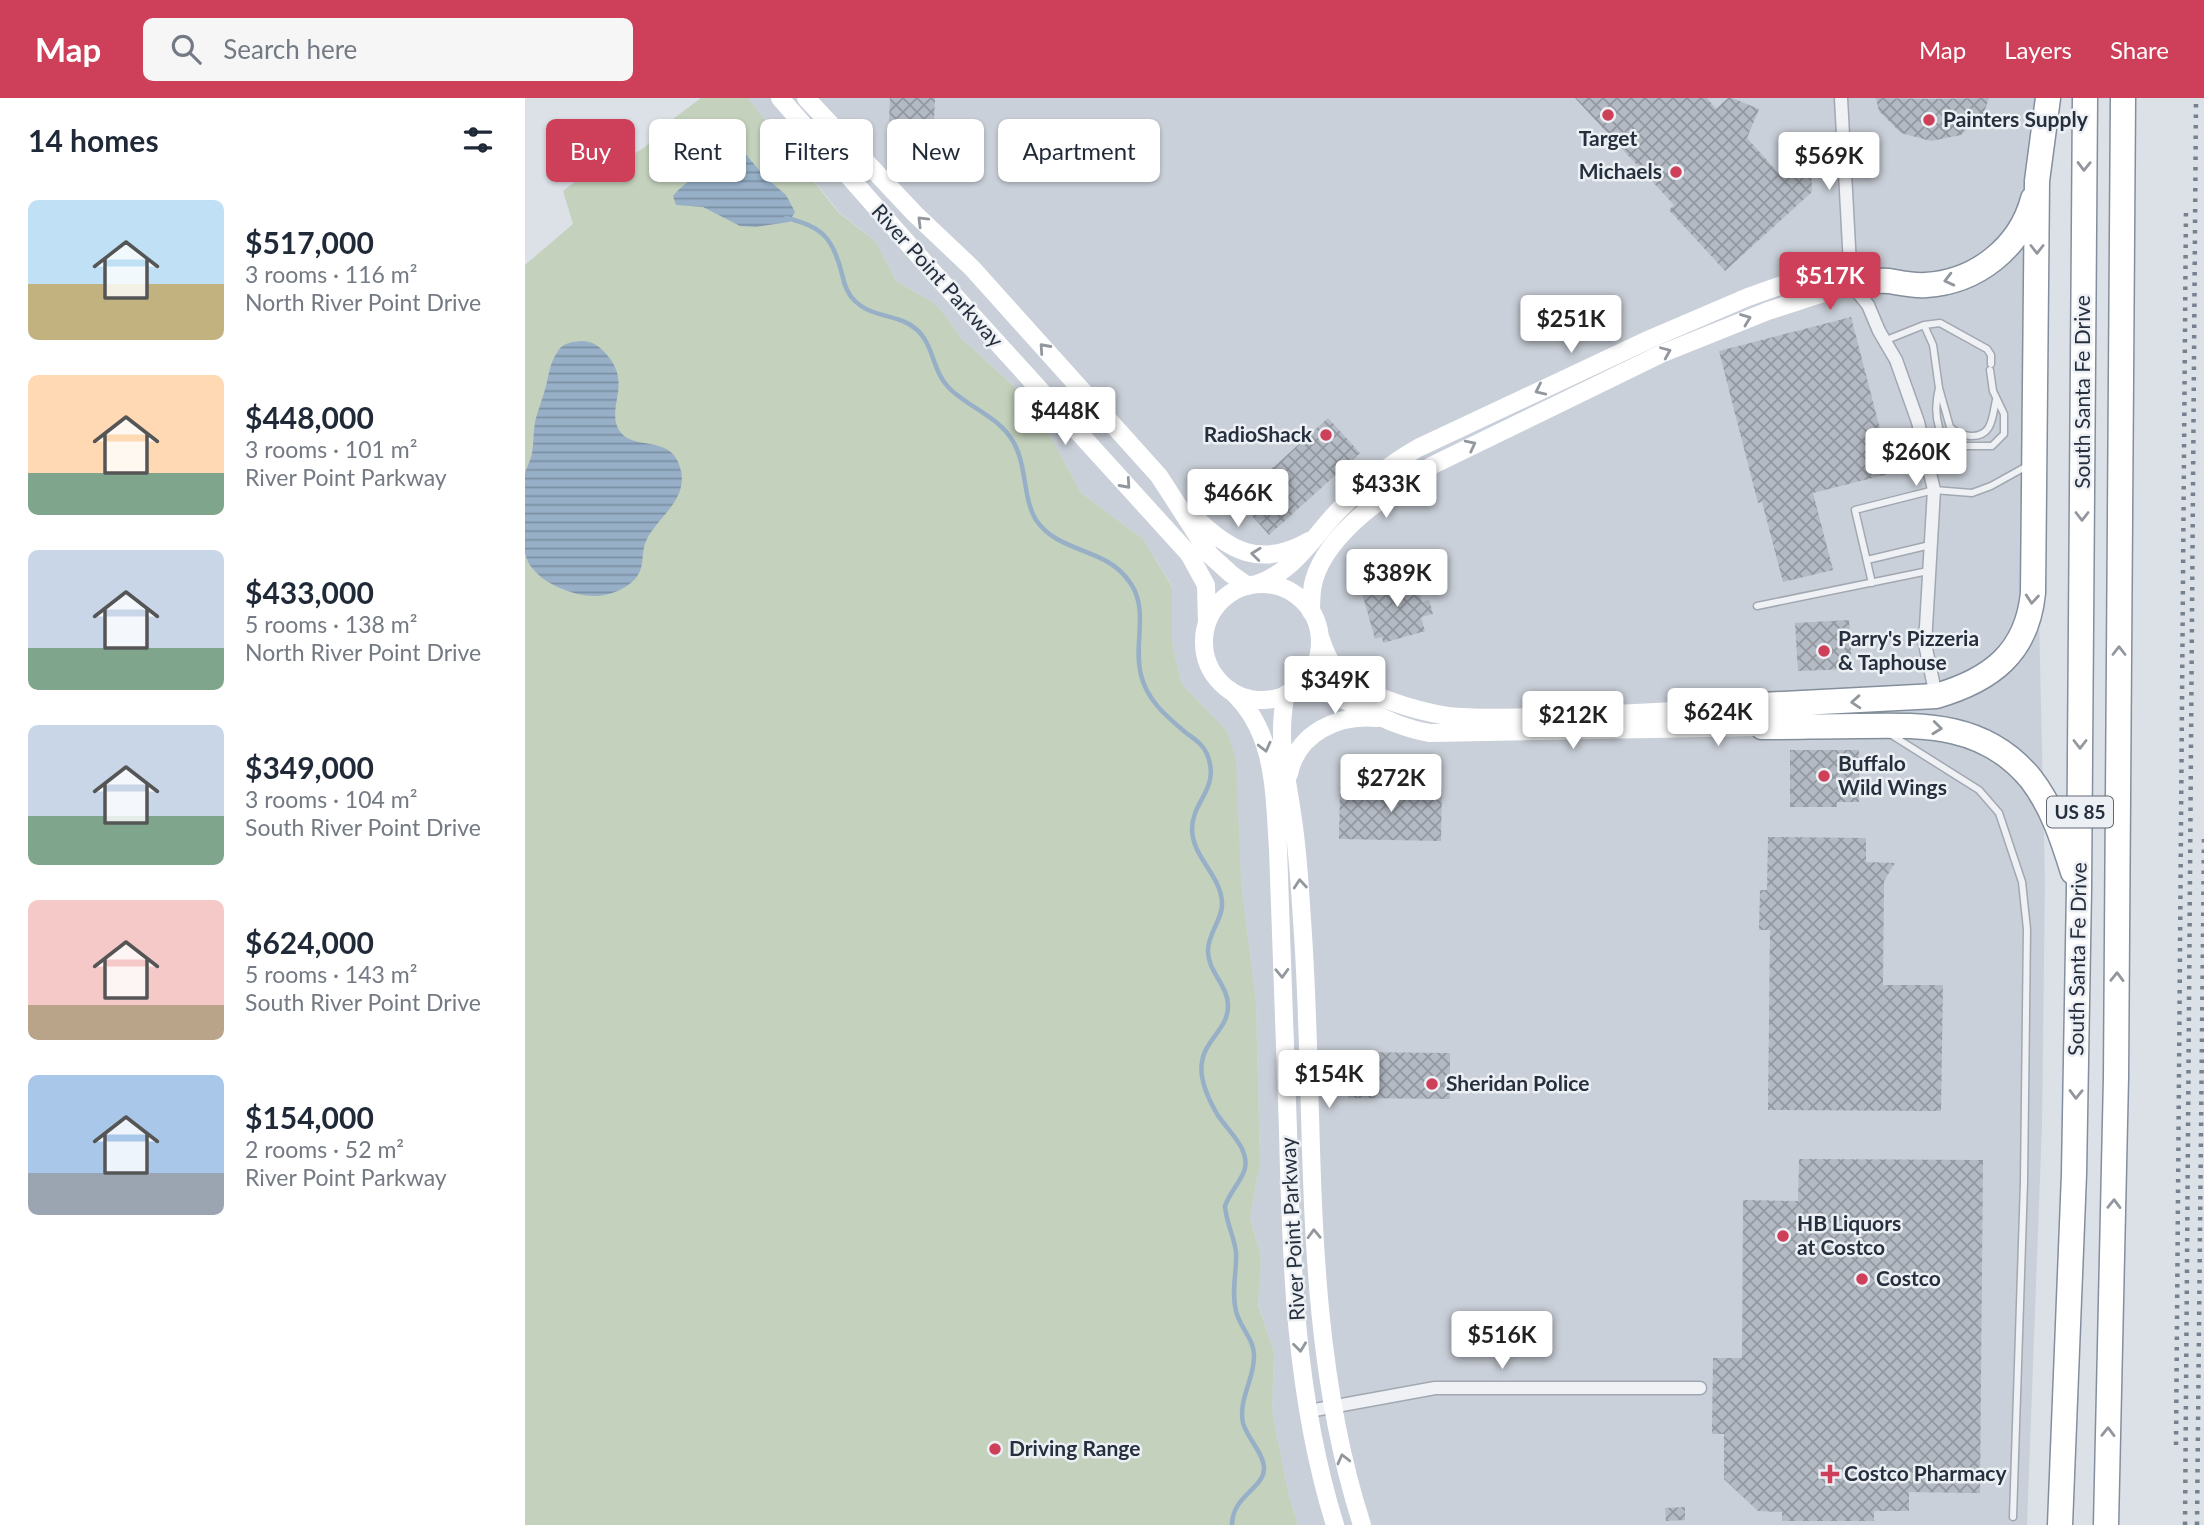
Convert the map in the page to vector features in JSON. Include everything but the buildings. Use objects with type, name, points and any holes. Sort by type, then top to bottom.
[{"type":"highway","points":[[1762,716],[1936,696],[1961,689],[1993,671],[2017,645],[2024,633],[2033,593],[2037,181],[2047,98]]},
{"type":"highway","name":"South Santa Fe Drive","points":[[2060,1525],[2074,1174],[2079,889],[2085,98]]},
{"type":"highway","name":"South Santa Fe Drive","points":[[2107,1525],[2116,1064],[2123,98]]},
{"type":"highway","points":[[1851,284],[1886,281],[1926,285],[1945,282],[1980,270],[2010,244],[2022,227],[2030,210],[2037,181]]},
{"type":"highway","points":[[1762,716],[1869,726],[1947,729],[1969,734],[2004,753],[2031,779],[2043,797],[2063,840],[2079,889]]},
{"type":"street","name":"River Point Parkway","points":[[780,98],[914,251],[1189,554],[1206,585],[1207,622]]},
{"type":"street","name":"River Point Parkway","points":[[806,98],[915,214],[972,268],[1170,491],[1210,555],[1225,570],[1252,585]]},
{"type":"street","points":[[1841,98],[1851,284],[1868,304],[1884,341],[1896,360],[1919,422],[1934,490],[1925,644],[1936,696]]},
{"type":"street","points":[[1762,716],[1445,734],[1416,731],[1380,718],[1339,697],[1314,689],[1292,690],[1258,700],[1230,691],[1218,680],[1208,664],[1204,647],[1207,622],[1222,600],[1280,574],[1299,558],[1354,495],[1401,458],[1650,339],[1748,297],[1779,286],[1813,279],[1851,284]]},
{"type":"street","points":[[1311,612],[1314,580],[1320,565],[1341,537],[1396,488],[1433,465],[1661,354],[1768,311],[1851,284]]},
{"type":"street","points":[[1170,491],[1213,534],[1246,553],[1283,553],[1300,546],[1319,533]]},
{"type":"street","points":[[1252,585],[1269,585],[1299,597],[1311,612],[1326,654],[1341,675],[1383,697],[1446,715],[1485,717],[1642,713],[1762,716]]},
{"type":"street","points":[[1292,690],[1315,664],[1319,637]]},
{"type":"street","name":"River Point Parkway","points":[[1292,690],[1281,735],[1295,835],[1303,924],[1315,1248],[1331,1406],[1361,1525]]},
{"type":"street","name":"River Point Parkway","points":[[1230,691],[1244,702],[1258,724],[1267,751],[1273,794],[1278,849],[1293,1276],[1309,1411],[1335,1525]]},
{"type":"street","points":[[1287,784],[1294,754],[1317,732],[1350,718],[1380,718]]},
{"type":"street","points":[[1309,1411],[1435,1388],[1700,1388]]},
{"type":"lane","points":[[1884,341],[1924,325],[1940,323],[1987,349],[1991,355],[1993,391],[2004,414],[2004,434],[1999,442],[1992,446],[1948,446],[1939,433],[1936,399],[1939,388]]},
{"type":"lane","points":[[1924,325],[1933,345],[1939,388],[1950,427],[1969,436],[1983,435],[1988,431],[1996,400]]},
{"type":"lane","points":[[1873,583],[1855,510],[1934,490],[1972,493],[2035,461]]},
{"type":"lane","points":[[1867,560],[1930,545]]},
{"type":"lane","points":[[1757,606],[1928,571]]},
{"type":"lane","points":[[1869,726],[1892,735],[1979,790],[1999,813],[2022,882],[2026,914],[2024,1182],[2013,1517]]},
{"type":"shaded area","points":[[748,98],[2039,98],[2039,618],[2045,880],[2042,1125],[2027,1525],[1298,1525],[1289,1496],[1272,1411],[1274,1352],[1258,1303],[1261,1257],[1250,1218],[1260,1163],[1256,1002],[1241,883],[1227,731],[1181,683],[1172,641],[1172,586],[1143,539],[1081,493],[1033,404],[961,338],[941,310],[896,281],[876,242],[839,212],[815,182],[873,182],[873,119],[765,119]]},
{"type":"green space","points":[[701,98],[748,98],[765,119],[760,119],[760,182],[814,182],[838,212],[876,242],[896,281],[941,310],[961,338],[1033,404],[1081,493],[1143,539],[1172,587],[1172,641],[1181,683],[1227,731],[1236,760],[1241,883],[1256,1002],[1260,1163],[1250,1218],[1261,1257],[1258,1304],[1274,1352],[1272,1411],[1289,1496],[1298,1525],[525,1525],[525,265],[573,224],[563,191],[575,182],[635,182],[635,153],[649,143],[649,182],[746,182],[746,119],[673,119]]},
{"type":"water","points":[[746,155],[760,171],[760,182],[771,182],[786,195],[795,212],[789,222],[756,227],[740,226],[703,207],[676,205],[673,196],[687,183],[746,182]]},
{"type":"water","points":[[581,341],[598,347],[614,365],[619,384],[615,418],[623,435],[669,451],[676,458],[682,481],[676,499],[647,539],[641,570],[635,579],[618,591],[597,596],[565,590],[543,579],[529,563],[525,553],[525,473],[531,456],[536,417],[555,355],[565,345]]},
{"type":"waterway","points":[[786,218],[809,225],[824,236],[835,251],[845,285],[852,298],[869,310],[902,321],[916,329],[926,342],[939,374],[949,388],[1008,434],[1018,452],[1032,512],[1046,531],[1070,546],[1109,563],[1131,584],[1139,605],[1139,664],[1144,684],[1158,707],[1200,744],[1207,754],[1211,776],[1196,810],[1192,829],[1193,839],[1220,893],[1222,909],[1208,950],[1211,965],[1225,992],[1228,1007],[1224,1022],[1207,1048],[1201,1068],[1205,1089],[1214,1108],[1244,1153],[1244,1172],[1225,1206],[1236,1252],[1236,1311],[1252,1343],[1254,1355],[1243,1405],[1243,1423],[1264,1467],[1259,1481],[1237,1506],[1232,1525]]},
{"type":"railway","points":[[2185,1525],[2196,98]]},
{"type":"railway","points":[[2176,1445],[2186,206]]},
{"type":"railway","points":[[2197,1525],[2204,839]]},
{"type":"place","name":"Target","points":[[1608,115]]},
{"type":"place","name":"Painters Supply","points":[[1929,120]]},
{"type":"place","name":"Michaels","points":[[1676,172]]},
{"type":"place","name":"RadioShack","points":[[1326,435]]},
{"type":"place","name":"Parry's Pizzeria & Taphouse","points":[[1824,651]]},
{"type":"place","name":"Buffalo Wild Wings","points":[[1824,776]]},
{"type":"place","name":"Sheridan Police","points":[[1432,1084]]},
{"type":"place","name":"HB Liquors at Costco","points":[[1783,1236]]},
{"type":"place","name":"Costco","points":[[1862,1279]]},
{"type":"place","name":"Driving Range","points":[[995,1449]]},
{"type":"place","name":"Costco Pharmacy","points":[[1830,1474]]}]
